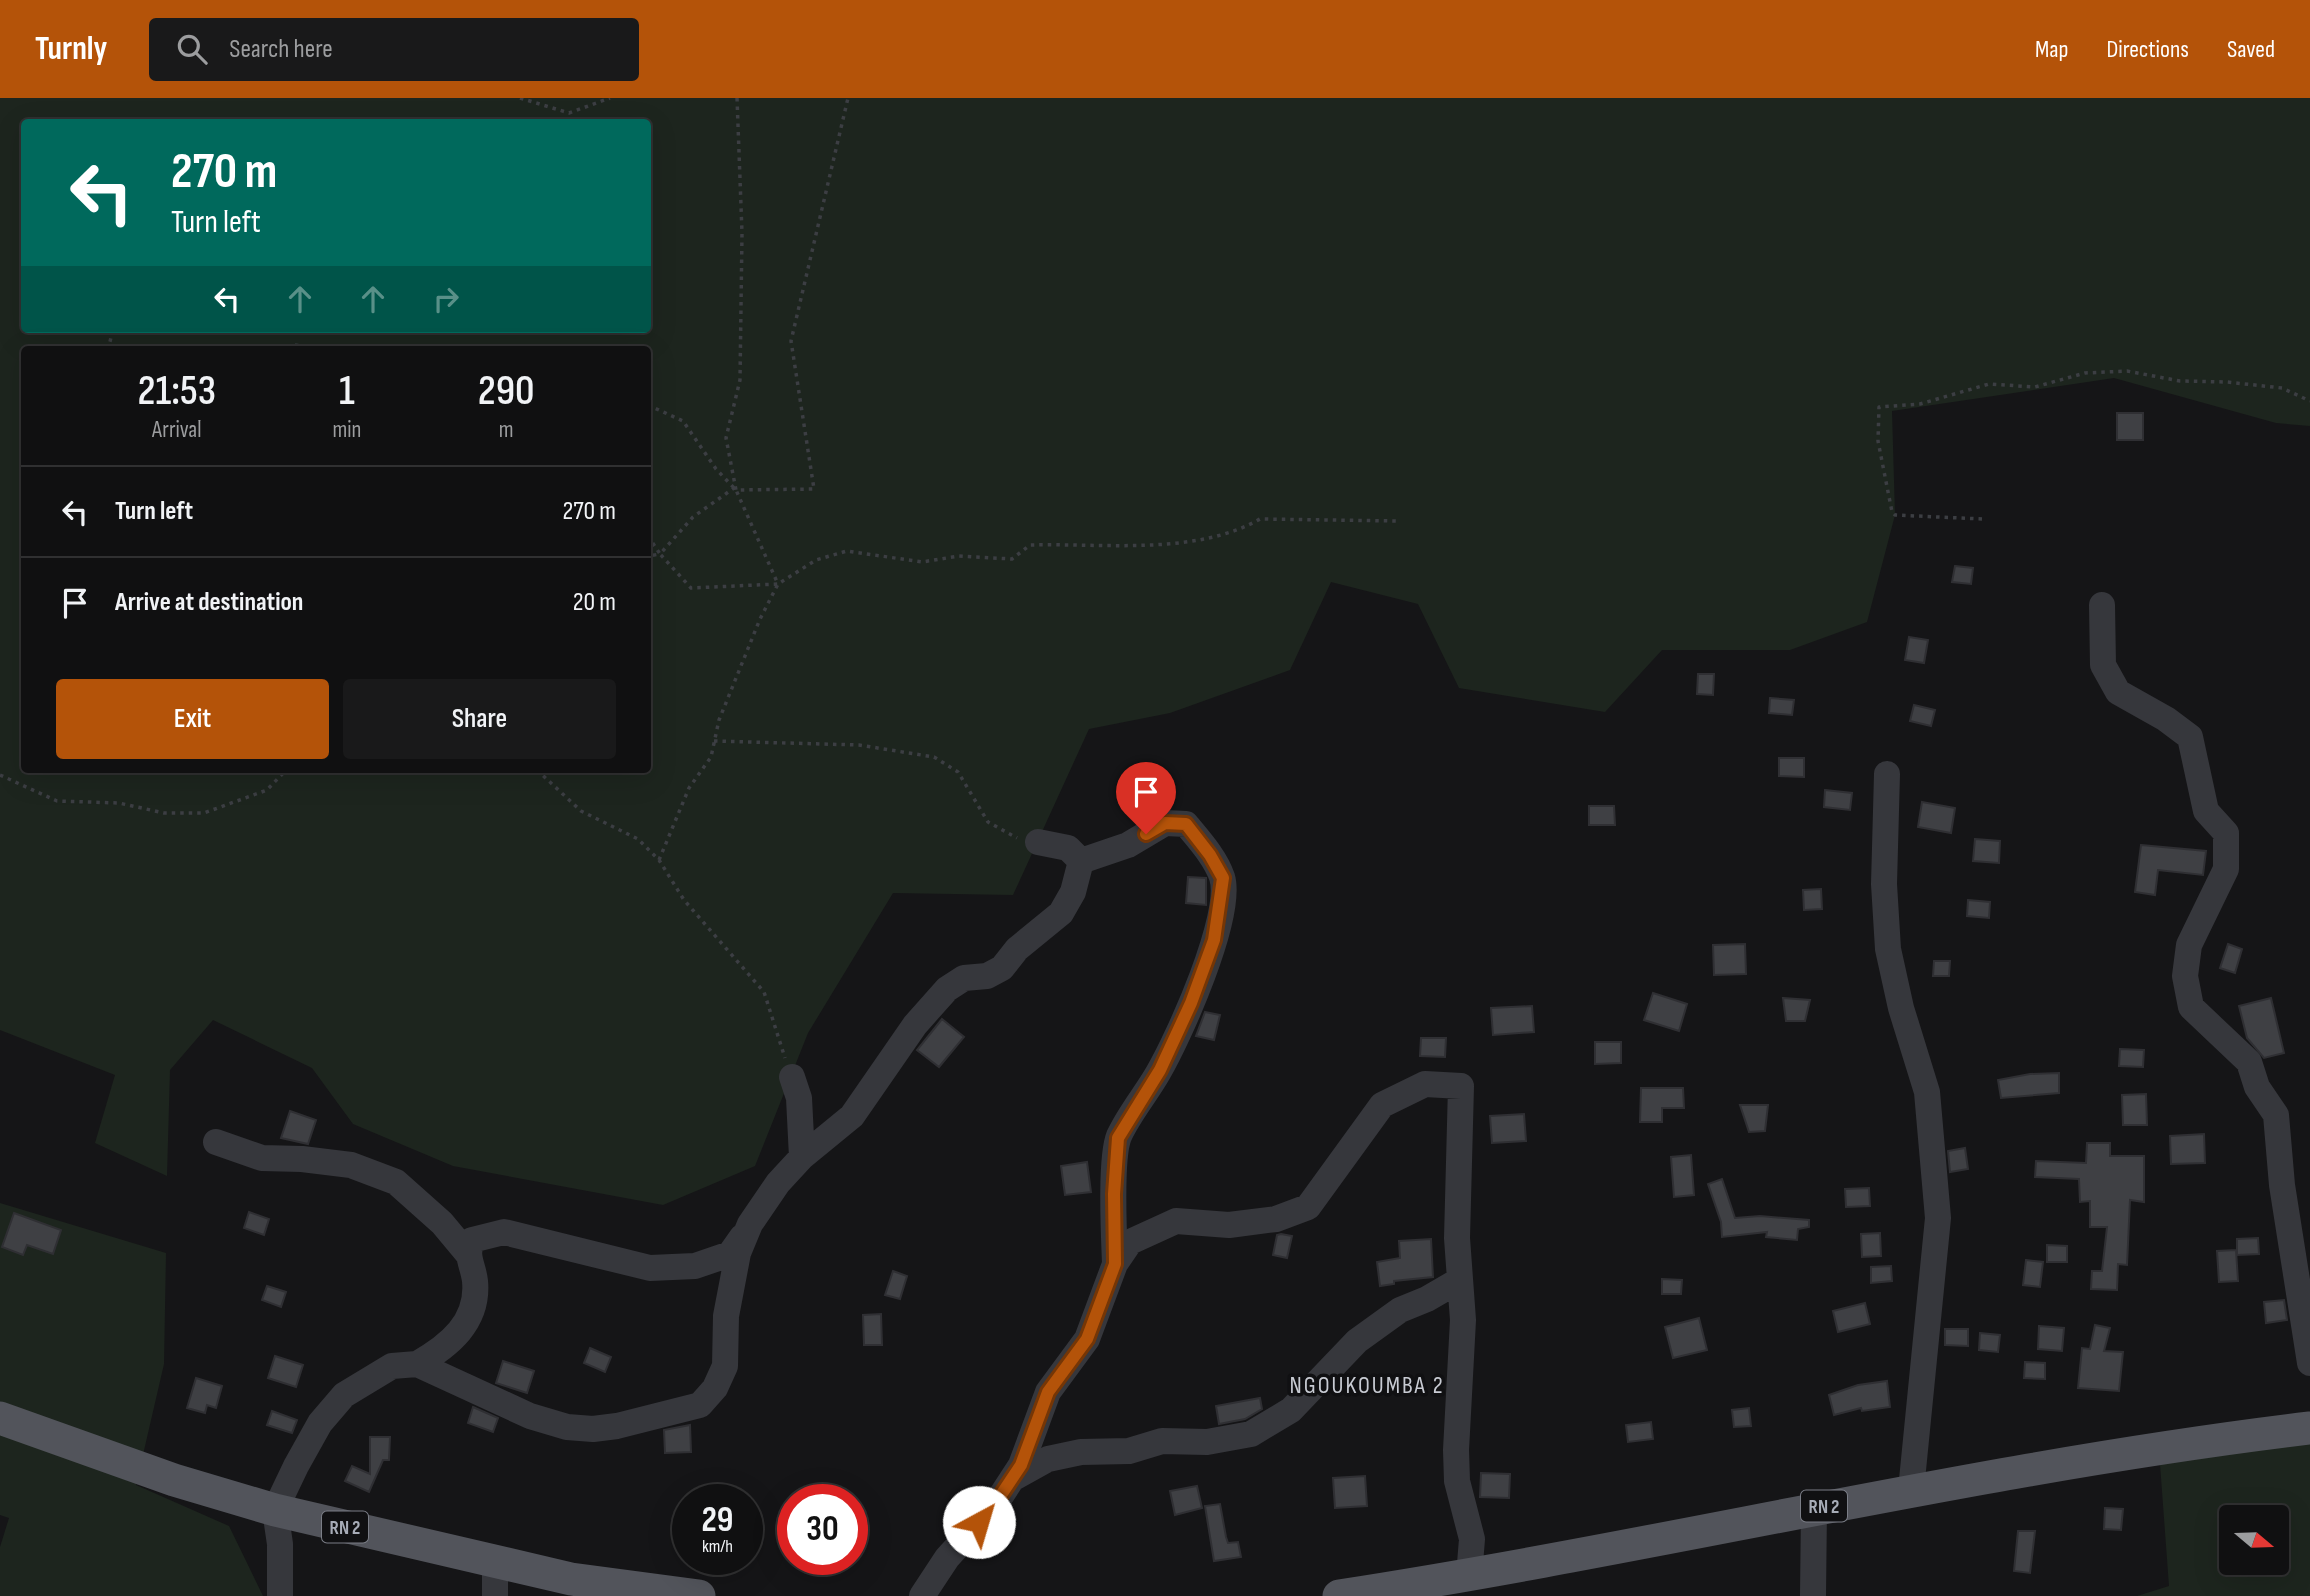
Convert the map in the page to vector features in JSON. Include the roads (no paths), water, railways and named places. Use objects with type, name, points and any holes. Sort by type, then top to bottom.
[{"type":"main road","name":"RN 2","points":[[0,1418],[161,1475],[275,1510],[571,1579],[699,1596]]},
{"type":"main road","name":"RN 2","points":[[1339,1596],[1469,1576],[1911,1490],[2184,1443],[2310,1428]]},
{"type":"street","points":[[2102,605],[2102,665],[2118,692],[2166,719],[2190,737],[2206,811],[2226,833],[2226,869],[2189,945],[2185,976],[2191,1007],[2249,1062],[2257,1087],[2276,1115],[2282,1185],[2310,1363]]},
{"type":"street","points":[[1887,774],[1884,884],[1888,949],[1901,1008],[1927,1092],[1938,1218],[1911,1490]]},
{"type":"street","points":[[1081,861],[1128,845],[1165,823],[1186,824],[1210,855],[1223,878],[1214,940],[1191,1003],[1160,1070],[1118,1138],[1114,1194],[1115,1264]]},
{"type":"street","points":[[1038,842],[1068,848],[1081,861]]},
{"type":"street","points":[[467,1253],[472,1240],[504,1232],[650,1268],[695,1266],[730,1254],[778,1183],[802,1157],[852,1116],[915,1025],[947,989],[964,978],[987,976],[1002,968],[1017,949],[1061,913],[1073,892],[1081,861]]},
{"type":"street","points":[[792,1077],[799,1098],[802,1157]]},
{"type":"street","points":[[922,1596],[947,1558],[995,1504],[1021,1465],[1048,1392],[1087,1339],[1115,1264],[1130,1242],[1176,1221],[1229,1225],[1276,1219],[1308,1207],[1382,1105],[1426,1084],[1461,1086],[1458,1280],[1463,1320],[1456,1450],[1457,1481],[1472,1539],[1469,1576]]},
{"type":"street","points":[[216,1142],[262,1158],[351,1165],[396,1182],[442,1223],[467,1253],[475,1280],[475,1303],[466,1324],[444,1349],[417,1364],[392,1366],[344,1395],[320,1423],[275,1510],[280,1544],[280,1596]]},
{"type":"street","points":[[417,1364],[530,1416],[567,1427],[593,1429],[617,1426],[700,1405],[715,1388],[725,1366],[730,1283],[750,1224]]},
{"type":"street","points":[[1010,1480],[1048,1459],[1081,1452],[1129,1451],[1162,1441],[1206,1442],[1251,1434],[1291,1410],[1357,1341],[1400,1310],[1427,1299],[1458,1280]]},
{"type":"street","points":[[1812,1596],[1814,1508]]},
{"type":"street","points":[[495,1563],[495,1596]]},
{"type":"district","name":"NGOUKOUMBA 2","points":[[1367,1385]]}]
